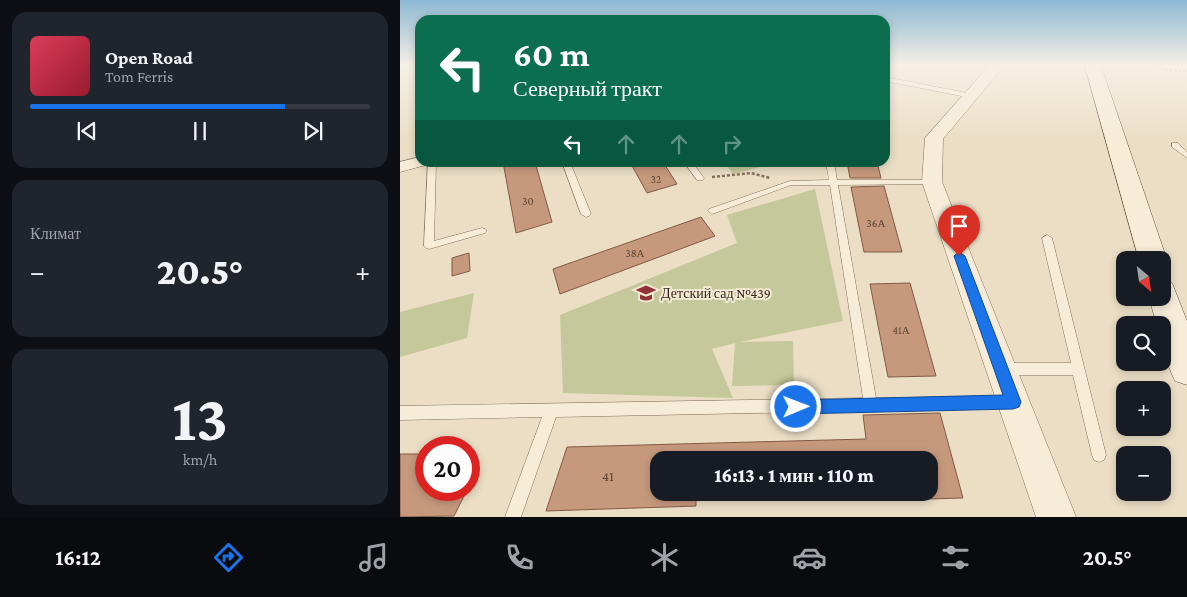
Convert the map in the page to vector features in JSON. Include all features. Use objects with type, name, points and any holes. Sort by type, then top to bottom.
[{"type":"main road","points":[[1100,90],[1150,251]]},
{"type":"main road","points":[[1167,306],[1187,370]]},
{"type":"street","points":[[977,90],[953,114],[934,138],[932,182],[1056,517]]},
{"type":"street","points":[[400,167],[415,163]]},
{"type":"lane","points":[[942,90],[972,96]]},
{"type":"lane","points":[[1175,145],[1187,156]]},
{"type":"lane","points":[[432,167],[429,246],[482,231]]},
{"type":"lane","points":[[568,167],[586,214]]},
{"type":"lane","points":[[692,167],[700,178]]},
{"type":"lane","points":[[831,167],[871,405]]},
{"type":"lane","points":[[712,210],[790,182],[932,182]]},
{"type":"lane","points":[[1047,238],[1099,455]]},
{"type":"lane","points":[[1001,369],[1078,369]]},
{"type":"lane","points":[[400,413],[551,412],[1013,402]]},
{"type":"lane","points":[[513,517],[551,412]]},
{"type":"path","points":[[700,178],[751,173],[790,182]]},
{"type":"green space","points":[[728,167],[760,167],[733,174]]},
{"type":"green space","points":[[815,189],[843,321],[740,342],[793,341],[794,385],[732,386],[735,343],[712,349],[733,398],[563,393],[560,315],[737,243],[727,215]]},
{"type":"green space","points":[[474,293],[467,338],[400,357],[400,312]]},
{"type":"building","points":[[504,167],[536,167],[552,222],[516,233]]},
{"type":"building","points":[[633,167],[666,167],[677,184],[647,193]]},
{"type":"building","points":[[848,167],[878,167],[881,178],[850,178]]},
{"type":"building","points":[[884,186],[902,252],[864,252],[851,187]]},
{"type":"building","points":[[701,217],[715,236],[560,294],[553,269]]},
{"type":"building","points":[[469,253],[470,271],[452,276],[452,258]]},
{"type":"building","points":[[910,283],[936,376],[888,377],[870,284]]},
{"type":"building","points":[[940,413],[963,498],[938,499],[938,451],[650,451],[650,501],[696,501],[696,506],[546,511],[567,447],[866,439],[863,415]]},
{"type":"building","points":[[400,454],[415,454],[415,501],[462,501],[454,516],[400,517]]},
{"type":"place","name":"Детский сад №439","points":[[646,293]]},
{"type":"route","points":[[796,407],[1013,402],[959,256]]}]
